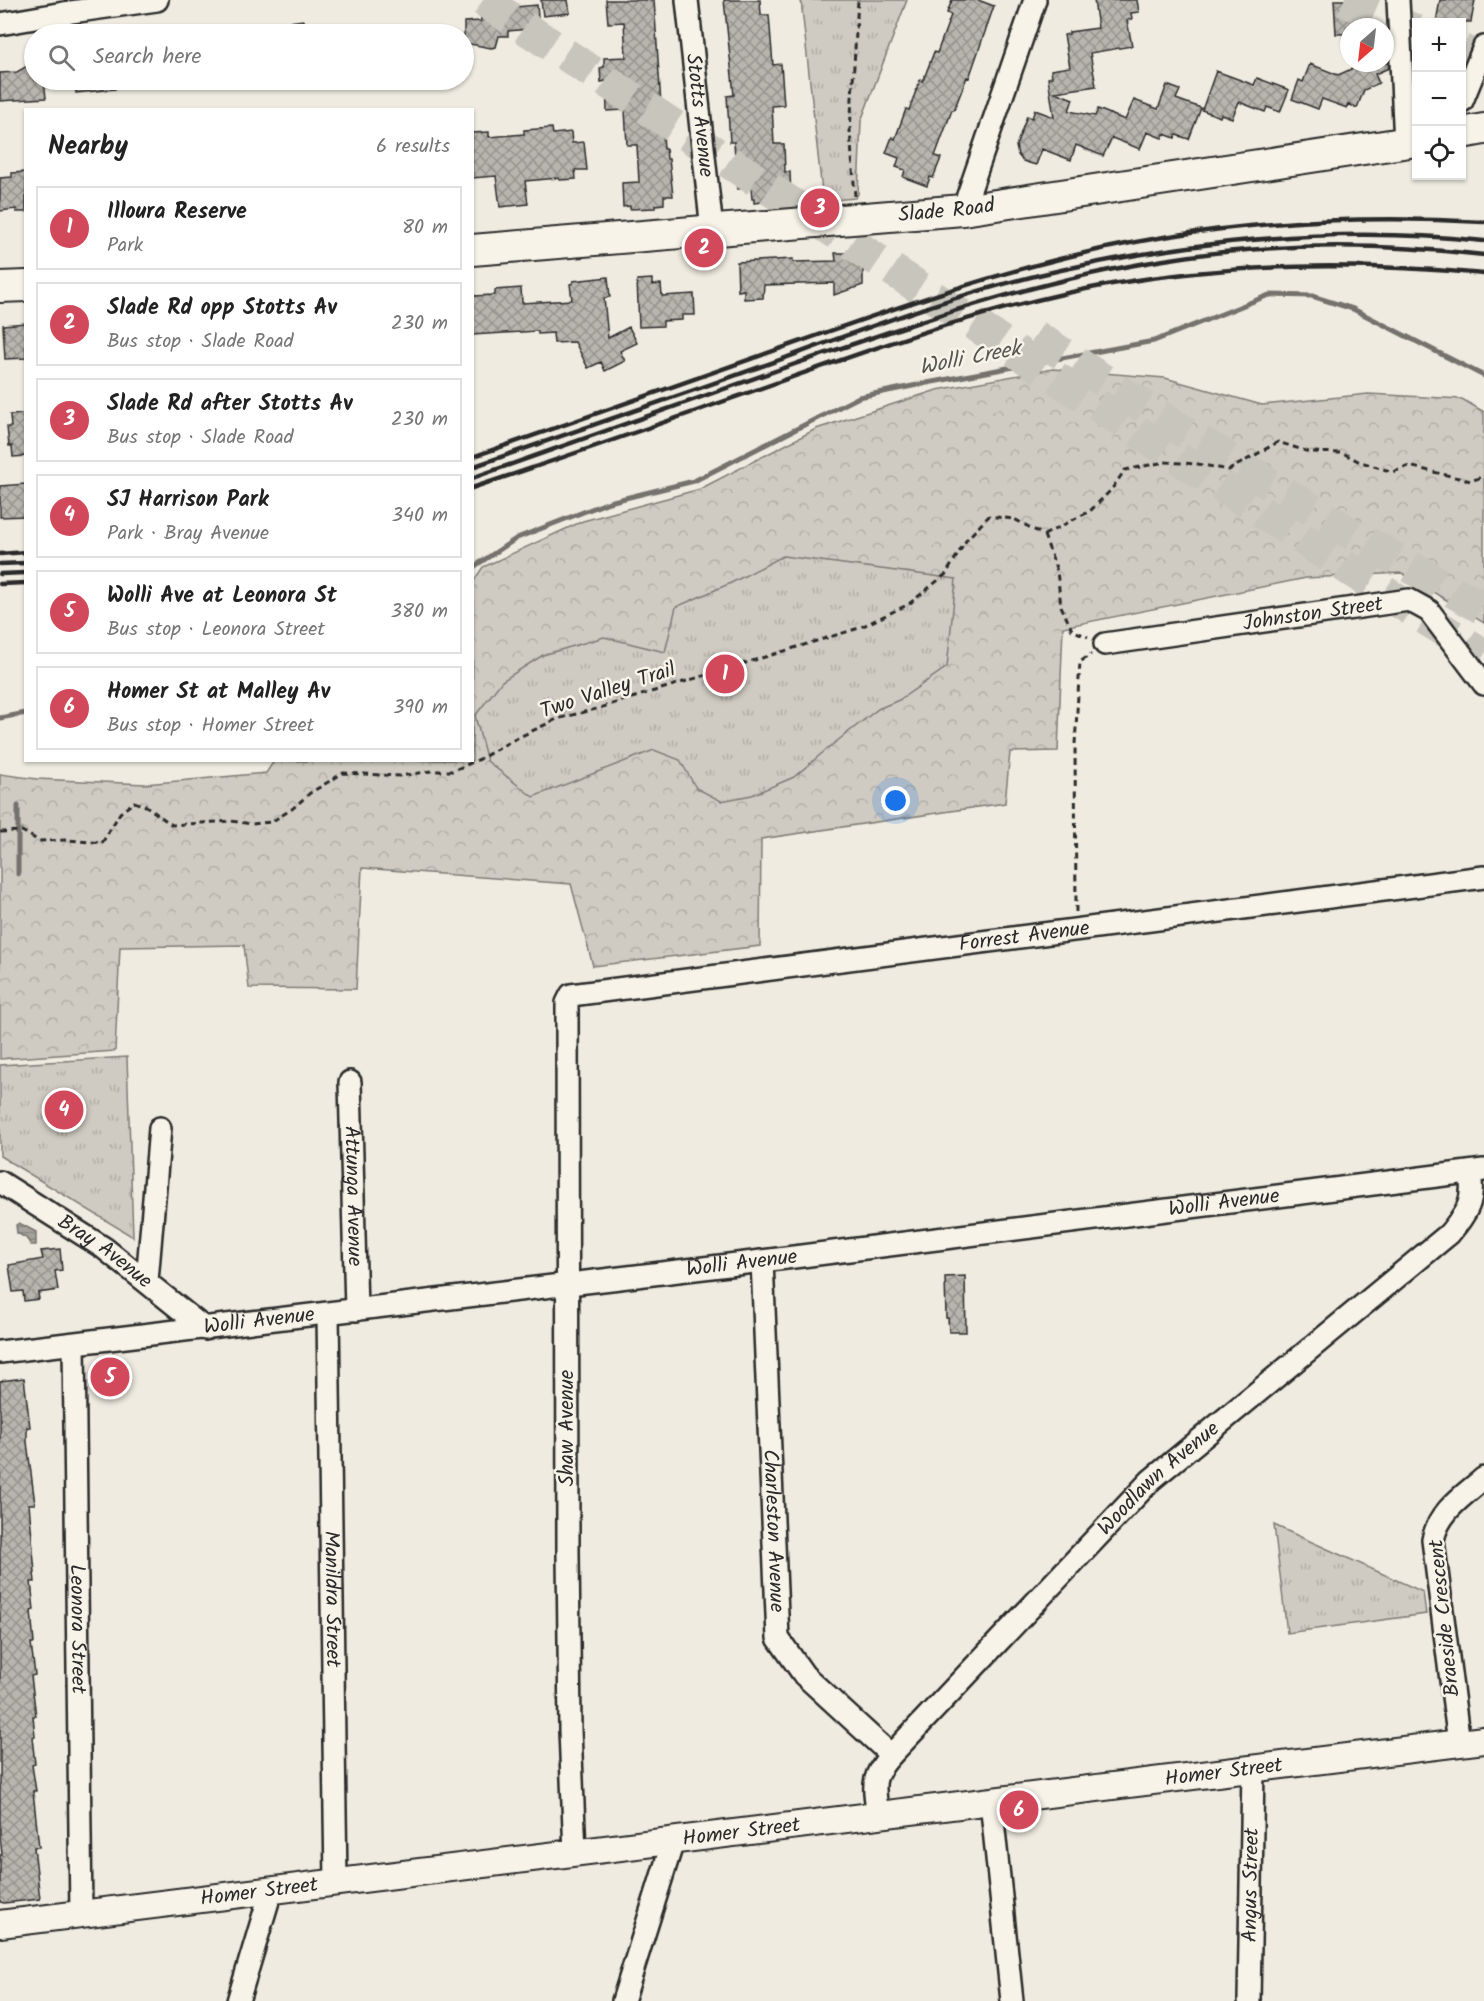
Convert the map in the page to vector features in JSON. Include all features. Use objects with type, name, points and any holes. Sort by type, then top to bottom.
[{"type":"main road","points":[[1466,132],[1484,129]]},
{"type":"main road","name":"Slade Road","points":[[474,250],[963,210],[1411,142]]},
{"type":"main road","points":[[0,287],[24,286]]},
{"type":"street","points":[[0,24],[157,0]]},
{"type":"street","name":"Stotts Avenue","points":[[687,0],[712,230]]},
{"type":"street","points":[[963,210],[1035,0]]},
{"type":"street","points":[[1398,0],[1411,142]]},
{"type":"street","points":[[1466,89],[1484,47]]},
{"type":"street","name":"Johnston Street","points":[[1105,644],[1409,600],[1429,611],[1484,684]]},
{"type":"street","name":"Forrest Avenue","points":[[567,1003],[571,995],[1484,877]]},
{"type":"street","name":"Shaw Avenue","points":[[567,1003],[570,1730],[575,1853]]},
{"type":"street","name":"Attunga Avenue","points":[[350,1082],[357,1310]]},
{"type":"street","points":[[147,1281],[160,1128]]},
{"type":"street","name":"Wolli Avenue","points":[[0,1352],[567,1285],[1477,1171]]},
{"type":"street","name":"Woodlawn Avenue","points":[[878,1815],[874,1787],[876,1775],[891,1755],[1151,1480],[1449,1234],[1464,1215],[1472,1199],[1477,1171]]},
{"type":"street","name":"Bray Avenue","points":[[0,1182],[104,1248],[205,1329]]},
{"type":"street","name":"Charleston Avenue","points":[[762,1261],[777,1638],[804,1675],[891,1755]]},
{"type":"street","name":"Manildra Street","points":[[328,1314],[336,1883]]},
{"type":"street","name":"Leonora Street","points":[[74,1344],[81,1914]]},
{"type":"street","name":"Braeside Crescent","points":[[1472,1741],[1432,1540],[1437,1525],[1448,1509],[1484,1478]]},
{"type":"street","name":"Homer Street","points":[[0,1924],[1472,1741]]},
{"type":"street","name":"Angus Street","points":[[1249,2001],[1253,1769]]},
{"type":"street","points":[[991,1801],[1012,2001]]},
{"type":"street","points":[[622,2001],[673,1841]]},
{"type":"street","points":[[238,2001],[271,1891]]},
{"type":"path","points":[[855,198],[850,131],[858,0]]},
{"type":"path","points":[[1105,644],[1072,630],[1061,606],[1057,571],[1047,533],[1090,511],[1111,490],[1125,470],[1165,462],[1198,464],[1229,470],[1278,442],[1309,452],[1343,453],[1358,461],[1393,472],[1409,466],[1472,482],[1484,476]]},
{"type":"path","name":"Two Valley Trail","points":[[474,762],[557,719],[859,628],[909,604],[946,574],[967,539],[989,516],[1014,519],[1047,533]]},
{"type":"path","points":[[1076,914],[1075,744],[1080,662],[1105,644]]},
{"type":"path","name":"Two Valley Trail","points":[[0,832],[22,831],[39,841],[68,840],[102,843],[120,813],[134,802],[146,806],[172,825],[231,821],[252,824],[271,822],[292,809],[310,793],[343,773],[401,776],[431,771],[452,771],[473,762]]},
{"type":"green space","points":[[801,0],[907,0],[861,121],[858,194],[855,198],[823,201]]},
{"type":"green space","points":[[1053,369],[1165,378],[1262,405],[1368,394],[1462,399],[1484,412],[1484,623],[1402,573],[1306,578],[1063,627],[1058,751],[1010,752],[1005,803],[761,839],[760,946],[593,966],[571,884],[362,868],[356,989],[249,988],[244,945],[120,947],[115,1051],[0,1059],[0,774],[37,779],[145,784],[266,773],[273,762],[474,762],[474,580],[483,567],[583,521],[700,489],[816,429],[937,390]]},
{"type":"green space","points":[[783,556],[956,579],[947,667],[899,700],[878,709],[794,777],[752,795],[721,801],[696,788],[680,760],[654,750],[533,797],[487,761],[475,716],[502,681],[543,655],[604,637],[665,652],[676,607],[731,583]]},
{"type":"green space","points":[[127,1057],[133,1237],[0,1156],[0,1065]]},
{"type":"green space","points":[[1274,1525],[1423,1592],[1426,1614],[1287,1633]]},
{"type":"shaded area","points":[[19,1223],[36,1232],[36,1245],[31,1245],[26,1238],[17,1233],[16,1225]]},
{"type":"building","points":[[541,0],[568,0],[570,13],[543,16]]},
{"type":"building","points":[[606,0],[654,0],[664,149],[669,159],[673,196],[664,196],[664,204],[655,205],[655,208],[623,207],[622,183],[639,182],[637,145],[627,145],[625,110],[607,111],[606,81],[601,82],[600,68],[604,67],[604,58],[626,57],[624,22],[608,23]]},
{"type":"building","points":[[724,0],[760,0],[761,15],[769,15],[773,65],[781,64],[784,105],[772,106],[774,144],[784,144],[785,172],[790,172],[791,197],[772,198],[773,201],[754,203],[751,188],[737,189],[734,142],[730,142],[727,96],[734,95]]},
{"type":"building","points":[[952,0],[978,0],[994,6],[969,78],[967,77],[954,110],[952,110],[935,156],[941,158],[927,186],[903,177],[905,170],[896,167],[899,158],[886,153],[892,137],[895,139],[906,109],[909,110],[920,80],[923,81],[934,52],[937,53],[951,15],[947,13]]},
{"type":"building","points":[[1094,0],[1137,0],[1139,12],[1131,13],[1132,19],[1127,20],[1132,46],[1090,53],[1096,86],[1055,92],[1073,99],[1069,111],[1095,116],[1098,109],[1125,120],[1134,100],[1158,109],[1167,85],[1180,90],[1176,99],[1201,108],[1189,139],[1164,134],[1162,138],[1147,132],[1140,149],[1112,138],[1103,156],[1076,145],[1071,160],[1042,149],[1036,165],[1023,161],[1018,155],[1016,146],[1027,116],[1032,118],[1035,110],[1054,117],[1048,78],[1052,77],[1051,70],[1070,67],[1064,35],[1069,32],[1098,28]]},
{"type":"building","points":[[1334,0],[1362,0],[1363,18],[1340,18],[1340,34],[1336,34]]},
{"type":"building","points":[[1440,0],[1475,0],[1471,22],[1466,22],[1466,18],[1437,18]]},
{"type":"building","points":[[537,5],[539,28],[508,31],[508,36],[499,36],[496,47],[474,45],[474,24],[464,24],[464,22],[481,21],[480,10]]},
{"type":"building","points":[[303,20],[304,24],[290,24],[290,22]]},
{"type":"building","points":[[1310,64],[1338,75],[1345,72],[1380,72],[1375,74],[1379,83],[1364,90],[1357,108],[1348,104],[1347,108],[1322,99],[1318,109],[1292,99],[1299,80],[1303,82]]},
{"type":"building","points":[[24,68],[24,90],[45,90],[46,98],[0,101],[0,73],[17,72]]},
{"type":"building","points":[[1216,71],[1254,85],[1257,78],[1289,90],[1280,112],[1267,107],[1265,112],[1239,102],[1232,118],[1221,114],[1220,117],[1202,110]]},
{"type":"building","points":[[76,90],[105,90],[76,93]]},
{"type":"building","points":[[552,128],[553,134],[571,132],[572,143],[584,142],[587,170],[575,170],[576,179],[525,181],[528,204],[500,207],[496,176],[474,178],[474,133],[489,132],[489,137],[524,134],[524,130]]},
{"type":"building","points":[[24,172],[24,212],[16,212],[16,209],[0,211],[0,178],[12,177],[12,173]]},
{"type":"building","points":[[835,253],[846,253],[863,269],[863,285],[834,295],[834,283],[764,285],[763,298],[744,299],[744,290],[738,291],[737,262],[793,259],[793,262],[836,261]]},
{"type":"building","points":[[608,277],[610,297],[604,298],[608,338],[629,327],[637,343],[620,351],[625,361],[605,371],[601,362],[588,368],[575,342],[554,343],[553,333],[538,334],[538,331],[474,335],[474,296],[495,295],[495,290],[521,288],[522,303],[572,300],[570,284],[573,281]]},
{"type":"building","points":[[652,279],[652,285],[661,284],[662,296],[694,294],[695,315],[682,315],[682,320],[663,321],[663,326],[639,327],[637,280]]},
{"type":"building","points":[[24,323],[24,358],[5,359],[3,325]]},
{"type":"building","points":[[23,414],[24,456],[13,457],[12,446],[9,446],[7,427],[11,427],[10,415]]},
{"type":"building","points":[[24,484],[24,516],[0,517],[0,486]]},
{"type":"building","points":[[60,1249],[62,1270],[55,1271],[58,1290],[38,1293],[39,1299],[24,1301],[23,1291],[13,1292],[9,1265],[43,1259],[41,1251]]},
{"type":"building","points":[[965,1276],[966,1332],[949,1332],[948,1318],[946,1318],[945,1277]]},
{"type":"building","points":[[24,1378],[30,1427],[27,1427],[27,1442],[35,1504],[29,1504],[35,1573],[35,1582],[31,1582],[34,1643],[31,1643],[35,1675],[31,1676],[36,1716],[33,1716],[35,1736],[32,1737],[35,1764],[32,1765],[39,1847],[34,1847],[40,1899],[4,1903],[0,1902],[0,1855],[2,1855],[0,1836],[0,1381]]},
{"type":"waterway","name":"Wolli Creek","points":[[474,567],[517,538],[609,502],[694,481],[859,397],[1154,341],[1269,295],[1312,296],[1353,309],[1484,376]]},
{"type":"waterway","name":"Wolli Creek","points":[[0,718],[24,713]]},
{"type":"waterway","points":[[18,806],[18,874]]},
{"type":"tunnel","points":[[483,0],[1120,420],[1484,655]]},
{"type":"tunnel","points":[[1344,0],[1412,29]]},
{"type":"tunnel","points":[[1466,52],[1484,60]]},
{"type":"tunnel","points":[[1035,336],[1157,415],[1345,530],[1484,609]]},
{"type":"railway","points":[[474,456],[897,308],[1074,255],[1164,237],[1283,223],[1404,219],[1484,222]]},
{"type":"railway","points":[[474,466],[922,309],[1061,270],[1166,250],[1271,238],[1378,235],[1484,241]]},
{"type":"railway","points":[[474,477],[886,333],[1023,291],[1117,268],[1203,254],[1284,248],[1405,248],[1484,255]]},
{"type":"railway","points":[[474,487],[939,327],[1068,293],[1158,277],[1251,268],[1344,266],[1484,274]]},
{"type":"railway","points":[[0,554],[24,552]]},
{"type":"railway","points":[[0,564],[24,563]]},
{"type":"railway","points":[[0,574],[24,573]]},
{"type":"railway","points":[[0,584],[24,583]]},
{"type":"place","name":"Slade Rd after Stotts Av","points":[[820,208]]},
{"type":"place","name":"Slade Rd opp Stotts Av","points":[[704,248]]},
{"type":"place","name":"Illoura Reserve","points":[[725,674]]},
{"type":"place","name":"SJ Harrison Park","points":[[64,1110]]},
{"type":"place","name":"Wolli Ave at Leonora St","points":[[110,1377]]},
{"type":"place","name":"Homer St at Malley Av","points":[[1019,1810]]}]
